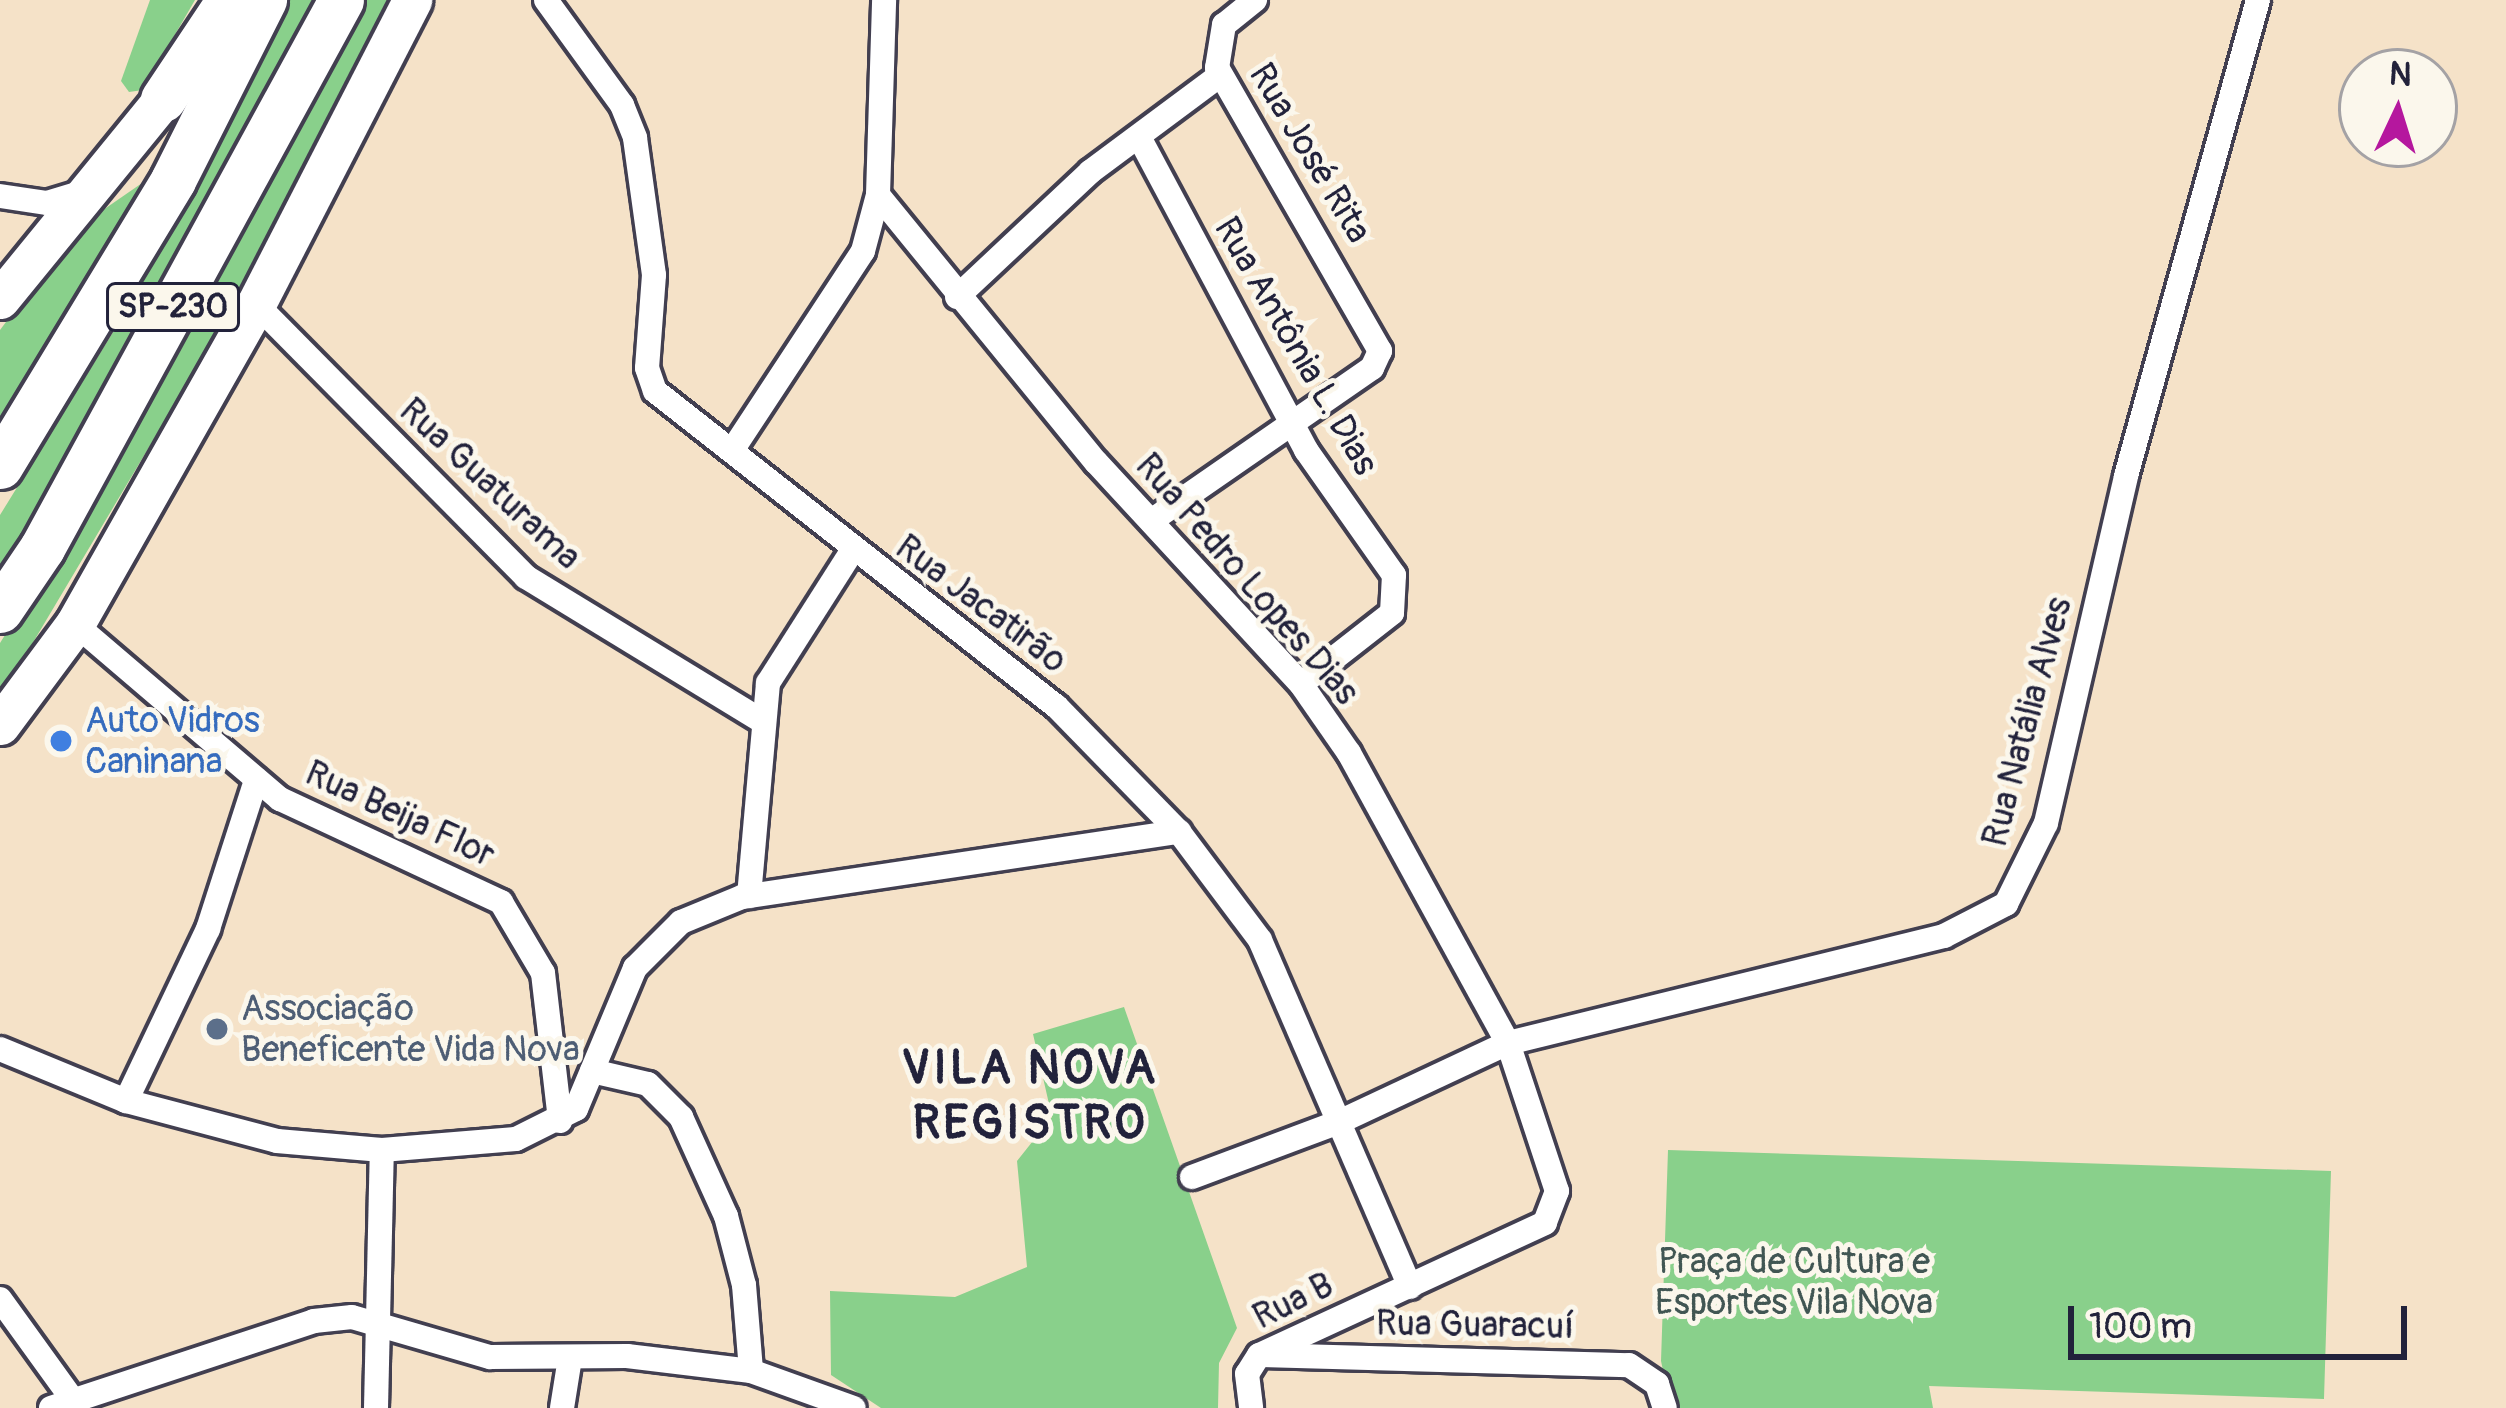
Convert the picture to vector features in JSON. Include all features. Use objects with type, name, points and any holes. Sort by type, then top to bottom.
[{"type":"highway","points":[[163,99],[229,0]]},
{"type":"highway","name":"SP-230","points":[[0,466],[173,180],[264,0]]},
{"type":"highway","name":"SP-230","points":[[0,610],[42,548],[341,0]]},
{"type":"main road","points":[[0,725],[75,623],[256,304],[412,0]]},
{"type":"main road","points":[[0,299],[163,99]]},
{"type":"street","name":"Rua Jacatirão","points":[[546,0],[622,105],[635,138],[654,275],[650,379],[663,399],[735,446],[852,551],[1066,715],[1179,832],[1260,940],[1410,1287]]},
{"type":"street","points":[[735,446],[846,287],[878,195],[884,0]]},
{"type":"street","name":"Rua José Rita","points":[[1255,0],[1223,25],[1216,53],[1220,75],[1380,351],[1372,368],[1289,419]]},
{"type":"street","name":"Rua Natália Alves","points":[[1192,1177],[1339,1122],[1508,1043],[1944,936],[2006,904],[2046,824],[2126,476],[2258,0]]},
{"type":"street","points":[[957,297],[1138,137],[1220,75]]},
{"type":"street","name":"Rua Antônia L. Dias","points":[[1138,137],[1289,419],[1397,587],[1385,620],[1301,685]]},
{"type":"street","points":[[0,196],[66,202],[108,172]]},
{"type":"street","name":"Rua Pedro Lopes Dias","points":[[878,195],[957,297],[1150,521],[1301,685],[1359,771],[1508,1043],[1557,1192],[1556,1212],[1410,1287]]},
{"type":"street","points":[[0,260],[0,275]]},
{"type":"street","name":"Rua Guaturama","points":[[256,304],[526,577],[760,720]]},
{"type":"street","points":[[1150,521],[1289,419]]},
{"type":"street","points":[[749,896],[760,720],[778,664],[852,551]]},
{"type":"street","name":"Rua Beija Flor","points":[[75,623],[256,780],[319,821],[487,891],[515,917],[543,973],[560,1121]]},
{"type":"street","name":"Rua Beija Flor","points":[[126,1101],[208,928],[256,780]]},
{"type":"street","points":[[0,1049],[126,1101],[277,1141],[382,1150],[516,1139],[576,1109],[635,968],[653,944],[680,922],[749,896],[1179,832]]},
{"type":"street","points":[[592,1071],[648,1084],[681,1118],[726,1216],[744,1285],[751,1371]]},
{"type":"street","points":[[376,1408],[382,1150]]},
{"type":"street","name":"Rua B","points":[[1251,1408],[1246,1374],[1259,1355],[1410,1287]]},
{"type":"street","points":[[0,1299],[62,1403],[314,1321],[379,1319],[469,1354],[751,1371],[854,1408]]},
{"type":"street","name":"Rua Guaracuí","points":[[1259,1355],[1629,1365],[1651,1377],[1665,1408]]},
{"type":"street","points":[[562,1408],[570,1358]]},
{"type":"green space","points":[[150,0],[195,0],[143,90],[129,92],[121,81]]},
{"type":"green space","points":[[289,0],[320,0],[69,465],[0,565],[0,515],[131,303]]},
{"type":"green space","points":[[365,0],[396,0],[272,240],[0,698],[0,643],[146,412]]},
{"type":"green space","points":[[145,181],[135,214],[0,430],[0,330],[77,228]]},
{"type":"green space","points":[[1124,1007],[1237,1328],[1219,1363],[1218,1408],[881,1408],[831,1375],[830,1291],[955,1297],[1027,1267],[1017,1161],[1052,1117],[1033,1034]]},
{"type":"green space","name":"Praça de Cultura e Esportes Vila Nova","points":[[1668,1150],[2331,1171],[2324,1399],[1929,1386],[1933,1408],[1671,1408],[1661,1361]]},
{"type":"place","name":"Auto Vidros Caninana","points":[[61,741]]},
{"type":"place","name":"Associação Beneficente Vida Nova","points":[[217,1029]]},
{"type":"district","name":"VILA NOVA REGISTRO","points":[[1030,1096]]}]
